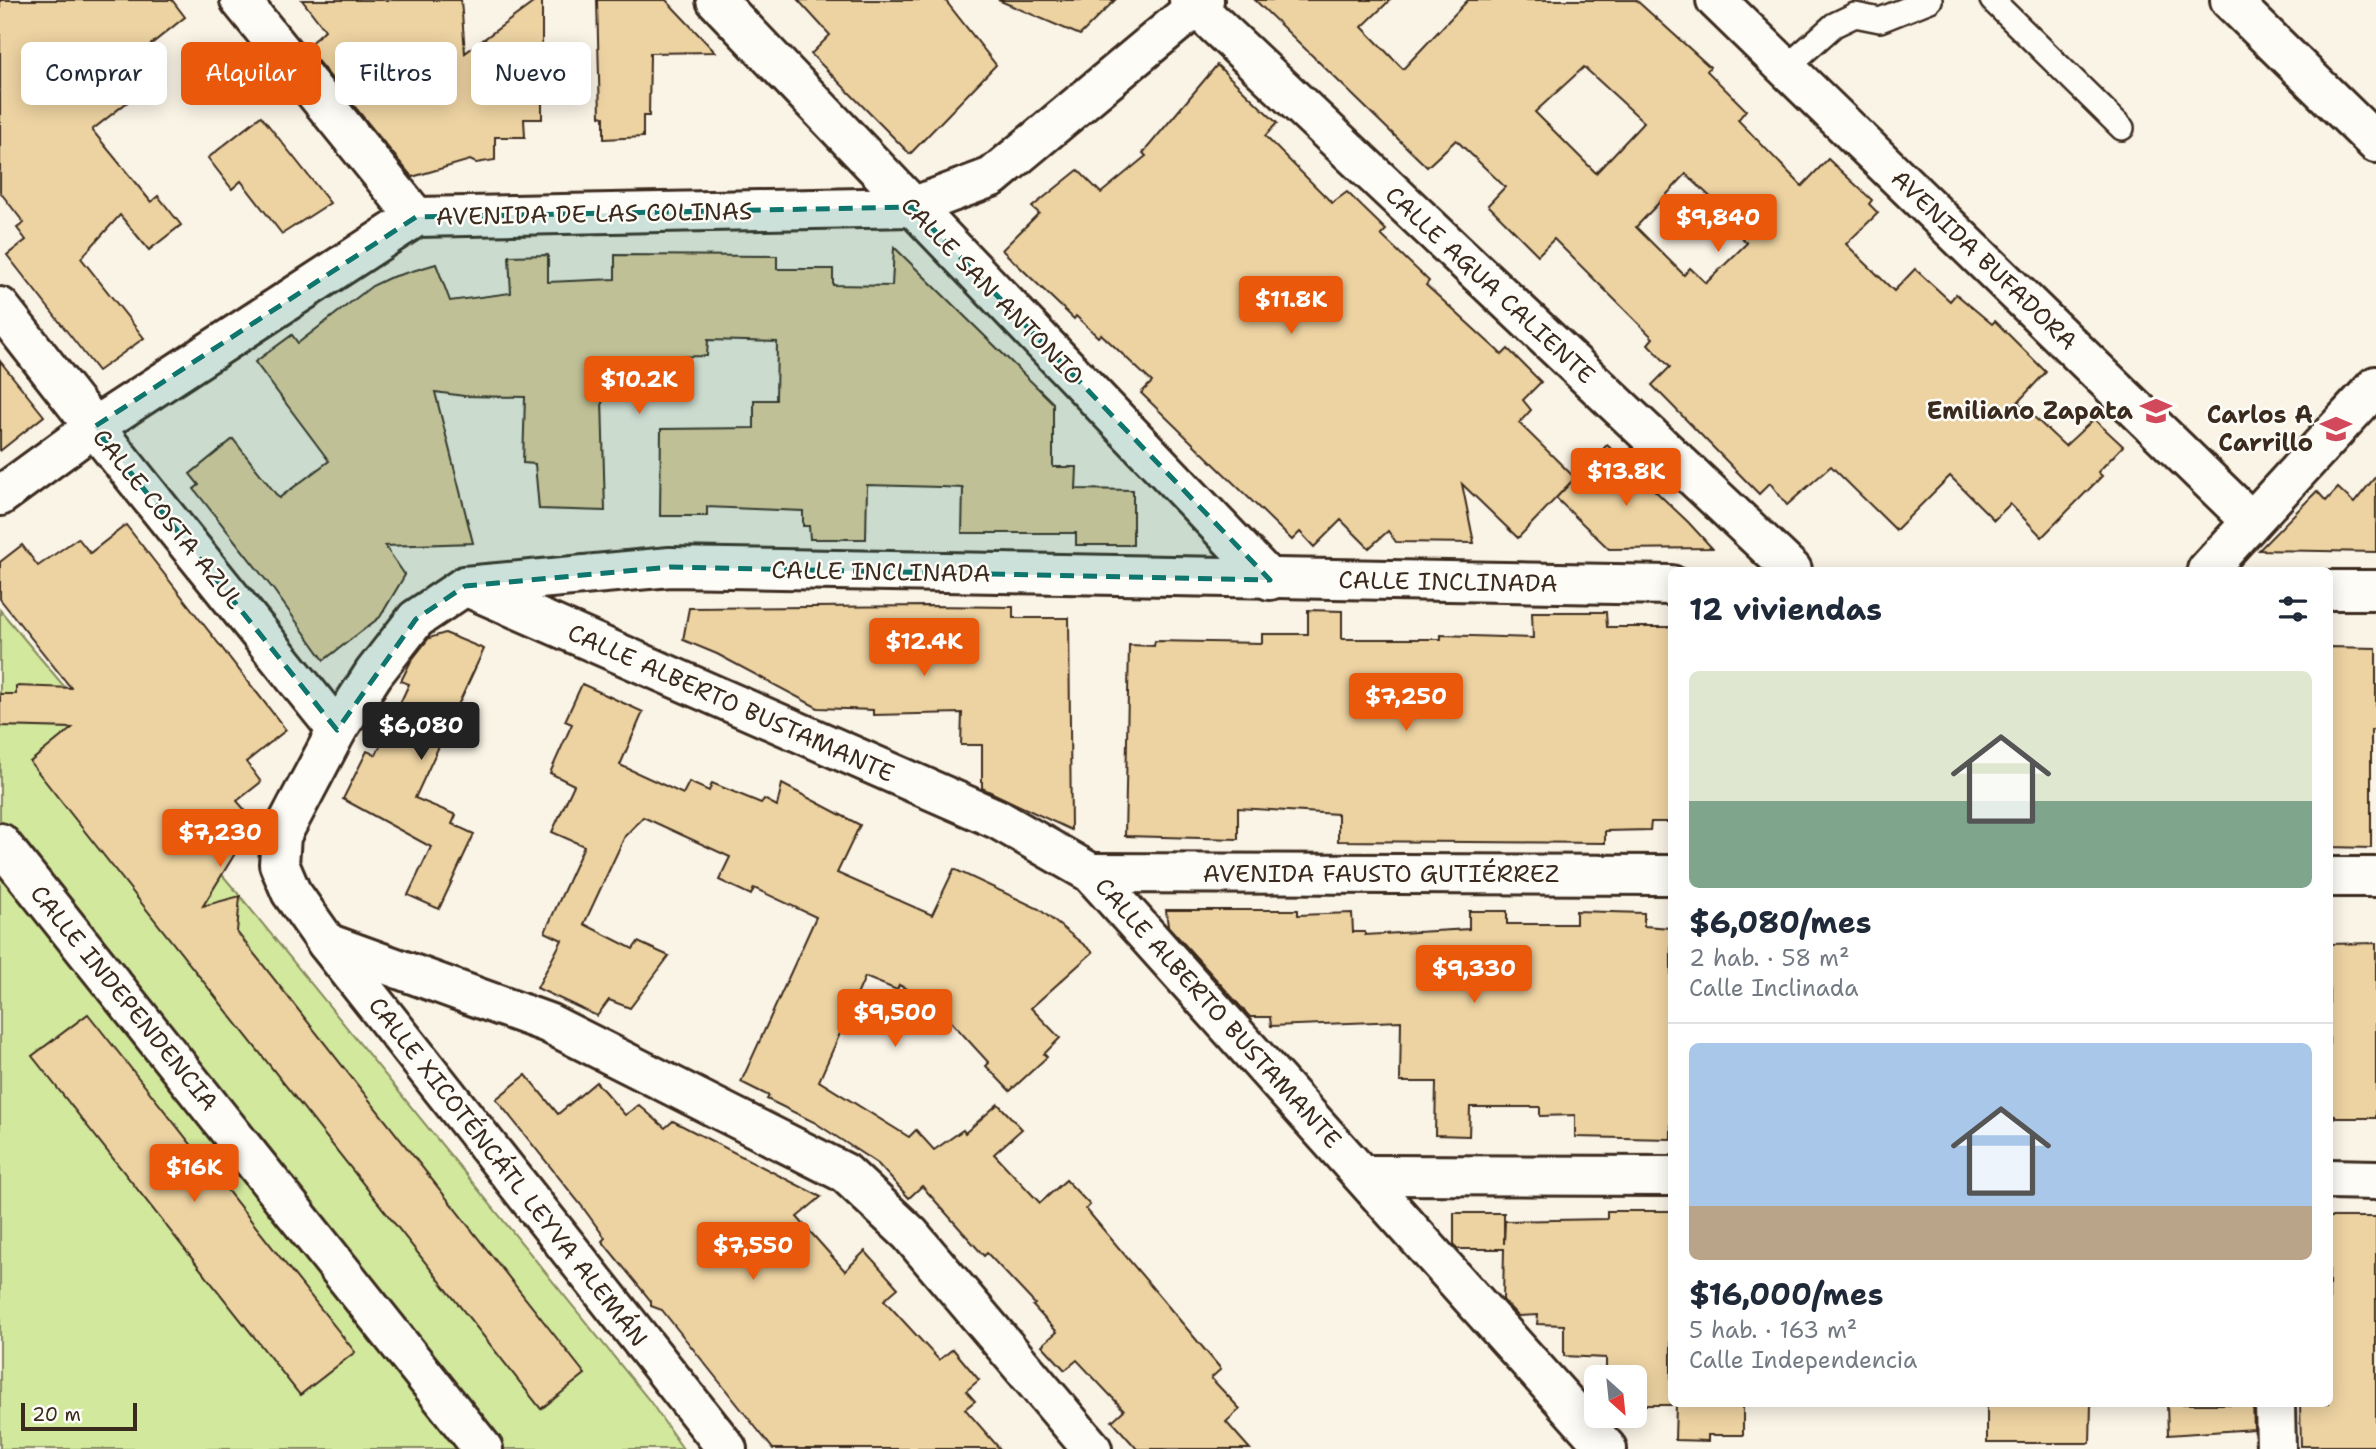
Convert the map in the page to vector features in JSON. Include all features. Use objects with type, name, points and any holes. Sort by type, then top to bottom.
[{"type":"street","points":[[240,0],[416,217]]},
{"type":"street","name":"CALLE SAN ANTONIO","points":[[716,0],[1270,580]]},
{"type":"street","name":"AVENIDA BUFADORA","points":[[1716,0],[2250,520]]},
{"type":"street","points":[[2230,0],[2376,143]]},
{"type":"street","name":"AVENIDA DE LAS COLINAS","points":[[0,496],[93,427],[416,217],[912,207],[992,177],[1196,3]]},
{"type":"street","name":"CALLE AGUA CALIENTE","points":[[1196,3],[1789,567]]},
{"type":"street","name":"CALLE COSTA AZUL","points":[[0,307],[337,730]]},
{"type":"street","points":[[2210,567],[2376,386]]},
{"type":"street","name":"CALLE INCLINADA","points":[[291,892],[279,864],[281,836],[337,730],[416,619],[465,586],[670,567],[1270,580],[1668,585]]},
{"type":"street","name":"CALLE ALBERTO BUSTAMANTE","points":[[465,586],[997,819],[1091,873],[1607,1449]]},
{"type":"street","points":[[2333,590],[2376,590]]},
{"type":"street","name":"CALLE INDEPENDENCIA","points":[[0,843],[484,1449]]},
{"type":"street","name":"AVENIDA FAUSTO GUTIÉRREZ","points":[[1091,873],[1668,874]]},
{"type":"street","points":[[2333,877],[2376,877]]},
{"type":"street","name":"CALLE XICOTÉNCÁTL LEYVA ALEMÁN","points":[[291,892],[327,943],[727,1449]]},
{"type":"street","points":[[327,943],[548,1023],[845,1173],[910,1234],[1092,1449]]},
{"type":"street","points":[[1364,1175],[1668,1176]]},
{"type":"street","points":[[2333,1179],[2376,1180]]},
{"type":"street","points":[[2275,1407],[2276,1449]]},
{"type":"lane","points":[[1787,67],[1834,25],[1855,15],[1880,20],[1930,0]]},
{"type":"lane","points":[[1992,0],[2122,128]]},
{"type":"highlighted area","points":[[912,207],[1270,580],[670,567],[465,586],[416,619],[337,730],[94,427],[416,217]]},
{"type":"green space","points":[[0,610],[240,896],[649,1400],[683,1449],[0,1449]]},
{"type":"building","points":[[0,0],[172,0],[185,17],[154,42],[21,42],[21,105],[124,105],[92,130],[151,202],[158,196],[181,225],[149,250],[120,215],[81,258],[144,338],[98,371],[7,255],[26,240],[17,228],[24,223],[0,192]]},
{"type":"building","points":[[302,0],[461,0],[465,53],[471,49],[471,105],[542,105],[542,119],[524,119],[525,137],[495,137],[495,160],[476,163],[470,160],[412,177],[353,105],[457,105],[457,42],[335,42],[335,83],[321,65],[321,42],[312,42],[325,30]]},
{"type":"building","points":[[537,0],[542,0],[542,42],[480,42]]},
{"type":"building","points":[[597,0],[666,0],[715,52],[650,53],[649,116],[643,116],[643,137],[604,139],[604,117],[600,116]]},
{"type":"building","points":[[798,0],[945,0],[996,65],[910,154],[811,54],[830,35]]},
{"type":"building","points":[[998,0],[1115,0],[1080,35]]},
{"type":"building","points":[[1255,0],[1390,0],[1362,27],[1403,69],[1468,0],[1636,0],[1710,67],[1707,71],[1746,110],[1738,120],[1802,186],[1828,159],[1872,200],[1869,204],[1878,213],[1846,244],[1894,291],[1915,269],[1950,301],[1956,294],[1992,324],[1995,321],[2046,372],[2018,402],[2065,446],[2094,419],[2123,446],[2098,472],[2102,476],[2042,537],[2010,504],[1994,520],[1950,476],[1896,530],[1831,466],[1787,505],[1770,483],[1759,494],[1652,385],[1670,367],[1648,344],[1653,338],[1554,239],[1538,255],[1488,205],[1505,187],[1456,140],[1427,167]],"holes":[[[1584,67],[1644,122],[1596,173],[1535,112]],[[1686,174],[1736,221],[1731,227],[1747,243],[1706,283],[1690,268],[1684,275],[1636,227]]]},
{"type":"building","points":[[1217,65],[1277,123],[1265,136],[1332,203],[1347,192],[1386,230],[1381,235],[1429,281],[1426,285],[1502,355],[1508,349],[1541,382],[1523,400],[1531,410],[1519,423],[1575,478],[1518,538],[1462,484],[1474,543],[1396,542],[1388,531],[1369,548],[1341,520],[1314,547],[1300,532],[1292,540],[1141,393],[1152,382],[1101,334],[1098,337],[1076,316],[1074,319],[1002,250],[1039,213],[1032,207],[1078,170],[1101,193],[1146,156],[1143,153]]},
{"type":"building","points":[[261,116],[330,203],[282,234],[241,181],[232,189],[208,158]]},
{"type":"building","points":[[894,247],[1053,403],[1053,467],[1077,467],[1076,489],[1133,490],[1133,545],[1076,545],[1076,533],[962,533],[963,488],[867,485],[866,539],[810,539],[809,526],[803,526],[803,511],[707,507],[707,516],[660,516],[661,429],[754,428],[754,400],[776,400],[777,342],[708,340],[707,356],[615,358],[615,398],[602,398],[605,511],[539,509],[535,464],[523,463],[525,397],[464,396],[435,392],[473,543],[385,546],[405,575],[380,617],[324,660],[273,589],[194,489],[199,485],[190,474],[233,439],[279,498],[329,461],[255,362],[292,335],[298,343],[372,286],[389,278],[436,264],[450,301],[511,293],[509,256],[548,255],[548,282],[615,279],[615,255],[777,256],[777,269],[833,269],[833,285],[892,286]]},
{"type":"building","points":[[0,361],[44,416],[0,451]]},
{"type":"building","points":[[1607,445],[1712,548],[1609,549],[1556,498]]},
{"type":"building","points":[[2376,476],[2376,552],[2259,550],[2317,491],[2326,501],[2338,488],[2354,503]]},
{"type":"building","points":[[126,525],[286,730],[246,762],[261,782],[237,801],[245,810],[231,820],[238,828],[234,831],[242,842],[203,906],[240,896],[237,932],[585,1374],[541,1409],[30,762],[72,728],[0,726],[0,694],[16,694],[16,686],[71,688],[0,599],[0,562],[22,545],[38,566],[78,538],[90,553]]},
{"type":"building","points":[[1013,607],[1013,618],[1069,618],[1071,830],[982,788],[982,745],[961,745],[962,713],[873,715],[873,710],[818,708],[717,654],[683,640],[689,608]]},
{"type":"building","points":[[1308,610],[1342,611],[1342,639],[1441,639],[1441,635],[1533,638],[1532,612],[1606,612],[1607,627],[1668,627],[1668,822],[1651,822],[1650,830],[1605,831],[1605,843],[1338,841],[1338,814],[1238,808],[1238,839],[1125,836],[1129,645],[1154,646],[1155,641],[1262,643],[1262,634],[1308,634]]},
{"type":"building","points":[[445,633],[484,649],[415,798],[456,815],[452,824],[474,834],[439,909],[408,895],[431,847],[343,799],[367,751],[376,755],[409,684],[401,681],[411,661],[429,638]]},
{"type":"building","points":[[2333,647],[2376,648],[2376,730],[2371,730],[2371,848],[2333,847]]},
{"type":"building","points":[[582,684],[643,712],[620,765],[683,794],[689,782],[709,791],[712,783],[761,803],[764,799],[777,806],[782,784],[860,825],[837,873],[932,915],[954,869],[1039,909],[1093,952],[1031,1008],[1060,1038],[1044,1054],[1047,1057],[1010,1091],[986,1066],[989,1063],[935,1004],[899,985],[897,990],[865,977],[819,1081],[909,1137],[916,1130],[934,1150],[963,1130],[965,1133],[998,1104],[1022,1129],[994,1154],[1040,1203],[1066,1180],[1090,1205],[1086,1209],[1221,1369],[1211,1378],[1240,1409],[1226,1422],[1250,1449],[1137,1449],[1112,1421],[1124,1410],[1077,1360],[1065,1370],[1042,1345],[1057,1332],[1033,1306],[1035,1304],[987,1253],[984,1256],[922,1186],[909,1198],[878,1164],[814,1122],[767,1099],[769,1096],[741,1082],[816,917],[754,888],[751,895],[719,880],[730,857],[643,817],[625,836],[584,924],[633,949],[638,942],[669,956],[630,1008],[609,1000],[597,1016],[537,988],[562,940],[545,932],[584,846],[552,832],[574,785],[550,773],[572,724],[565,721]]},
{"type":"building","points":[[1166,910],[1298,910],[1298,915],[1352,913],[1353,932],[1365,932],[1365,935],[1469,929],[1469,911],[1507,911],[1507,924],[1576,924],[1576,911],[1644,913],[1644,926],[1668,928],[1668,1139],[1575,1137],[1575,1115],[1540,1116],[1540,1107],[1470,1107],[1469,1136],[1435,1135],[1436,1082],[1400,1082],[1401,1021],[1271,1026],[1270,1017],[1250,1017],[1168,926]]},
{"type":"building","points":[[2376,943],[2376,1118],[2335,1118],[2333,1115],[2333,944]]},
{"type":"building","points":[[88,1014],[355,1352],[300,1395],[32,1056]]},
{"type":"building","points":[[526,1075],[558,1114],[596,1082],[625,1115],[639,1105],[665,1128],[673,1121],[821,1197],[797,1217],[845,1271],[865,1251],[898,1288],[884,1300],[939,1360],[953,1349],[979,1380],[966,1391],[975,1401],[965,1409],[1000,1449],[773,1449],[662,1310],[651,1306],[651,1301],[602,1241],[605,1238],[581,1205],[496,1099]]},
{"type":"building","points":[[1607,1211],[1668,1211],[1668,1405],[1647,1405],[1647,1365],[1606,1365],[1606,1358],[1564,1356],[1564,1325],[1537,1324],[1538,1315],[1518,1316],[1503,1300],[1504,1249],[1457,1249],[1454,1245],[1454,1213],[1504,1213],[1504,1244],[1505,1221],[1607,1219]]},
{"type":"building","points":[[2333,1217],[2376,1217],[2376,1446],[2301,1446],[2300,1407],[2333,1407]]},
{"type":"building","points":[[1676,1407],[1743,1407],[1743,1435],[1708,1435],[1708,1441],[1675,1440]]},
{"type":"building","points":[[1987,1407],[2091,1407],[2090,1443],[1987,1443]]},
{"type":"building","points":[[2167,1407],[2253,1407],[2254,1429],[2168,1435]]},
{"type":"place","name":"Emiliano Zapata","points":[[2156,411]]},
{"type":"place","name":"Carlos A Carrillo","points":[[2336,429]]}]
